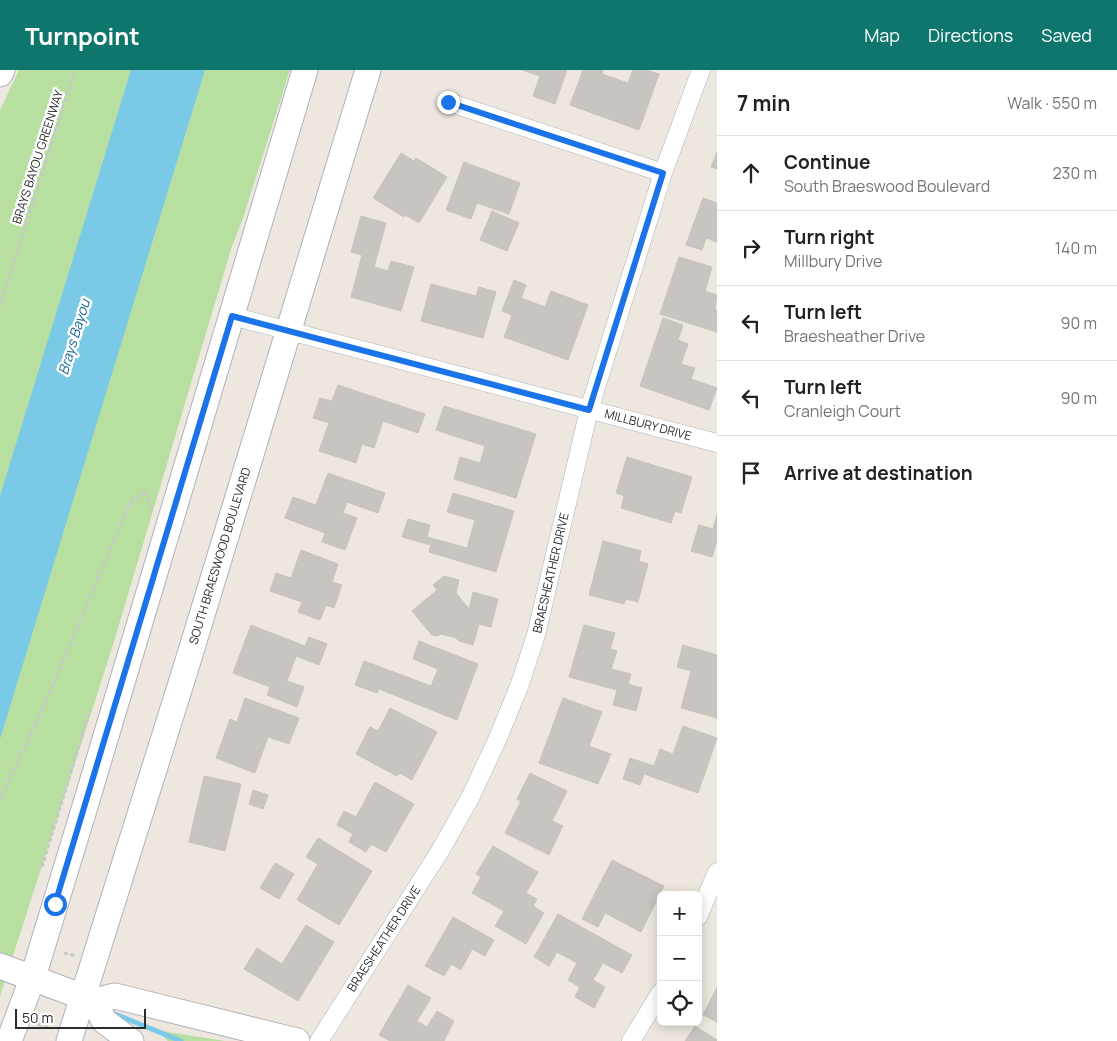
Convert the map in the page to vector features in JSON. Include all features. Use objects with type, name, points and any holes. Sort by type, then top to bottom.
[{"type":"main road","points":[[0,74],[2,70]]},
{"type":"main road","points":[[9,1041],[32,977],[305,70]]},
{"type":"main road","name":"SOUTH BRAESWOOD BOULEVARD","points":[[60,1035],[89,999],[188,661],[368,70]]},
{"type":"main road","points":[[0,966],[89,999],[115,996],[297,1041]]},
{"type":"main road","points":[[89,999],[104,1021],[131,1041]]},
{"type":"street","name":"BRAESHEATHER DRIVE","points":[[319,1041],[440,851],[470,798],[498,738],[520,684],[536,635],[589,410],[663,173],[701,70]]},
{"type":"street","points":[[448,102],[663,173]]},
{"type":"street","name":"MILLBURY DRIVE","points":[[232,316],[717,443]]},
{"type":"street","points":[[702,908],[717,872]]},
{"type":"street","points":[[631,1041],[657,999]]},
{"type":"path","name":"BRAYS BAYOU GREENWAY","points":[[0,306],[75,70]]},
{"type":"path","points":[[0,800],[43,708],[130,503],[145,491],[152,509]]},
{"type":"path","points":[[42,866],[91,706]]},
{"type":"path","points":[[64,952],[78,957]]},
{"type":"path","points":[[35,1022],[60,1035]]},
{"type":"green space","points":[[19,70],[290,70],[243,218],[232,246],[112,648],[0,996],[0,110]]},
{"type":"green space","points":[[156,1030],[225,1041],[168,1041]]},
{"type":"water","name":"Brays Bayou","points":[[131,70],[205,70],[0,739],[0,496]]},
{"type":"building","points":[[522,70],[567,70],[555,104],[533,96],[540,76]]},
{"type":"building","points":[[583,70],[603,70],[602,74],[628,83],[633,70],[647,70],[659,74],[639,130],[570,105]]},
{"type":"building","points":[[717,152],[717,169],[711,167]]},
{"type":"building","points":[[401,153],[414,161],[416,158],[447,177],[419,223],[405,215],[404,217],[373,198]]},
{"type":"building","points":[[464,162],[520,183],[509,214],[477,203],[471,219],[446,210]]},
{"type":"building","points":[[703,198],[717,203],[717,242],[706,238],[702,250],[686,245]]},
{"type":"building","points":[[492,211],[519,223],[507,251],[480,240]]},
{"type":"building","points":[[361,216],[386,223],[374,267],[388,271],[391,261],[414,267],[401,311],[351,297],[362,255],[351,252]]},
{"type":"building","points":[[679,257],[712,267],[705,291],[717,295],[715,310],[717,311],[717,332],[660,314]]},
{"type":"building","points":[[514,280],[526,285],[521,298],[545,307],[551,291],[588,305],[568,360],[504,337],[512,315],[502,311]]},
{"type":"building","points":[[431,284],[476,296],[479,287],[496,292],[483,338],[421,321]]},
{"type":"building","points":[[663,318],[683,325],[678,340],[688,344],[681,364],[695,368],[691,379],[717,388],[709,410],[640,386]]},
{"type":"building","points":[[338,385],[425,414],[418,433],[383,421],[374,448],[362,444],[356,463],[319,451],[329,423],[313,418],[320,398],[332,401]]},
{"type":"building","points":[[444,406],[536,434],[516,498],[454,479],[460,457],[480,463],[485,446],[436,430]]},
{"type":"building","points":[[627,457],[692,477],[681,513],[675,511],[671,523],[621,508],[624,496],[616,493]]},
{"type":"building","points":[[328,473],[385,493],[378,513],[347,502],[343,513],[357,518],[345,550],[322,542],[325,533],[285,518],[293,497],[316,505]]},
{"type":"building","points":[[453,493],[514,511],[496,572],[429,552],[431,545],[402,537],[408,519],[430,525],[427,537],[467,548],[475,520],[447,512]]},
{"type":"building","points":[[717,514],[717,540],[712,557],[691,551],[699,525],[713,529]]},
{"type":"building","points":[[603,541],[641,551],[639,561],[648,564],[638,602],[626,599],[624,604],[589,595]]},
{"type":"building","points":[[301,550],[338,564],[332,582],[342,585],[334,608],[326,605],[320,620],[298,612],[302,602],[270,591],[276,573],[291,578]]},
{"type":"building","points":[[444,576],[459,580],[456,593],[469,609],[473,592],[498,599],[491,627],[479,624],[473,645],[441,634],[438,636],[432,635],[412,611],[437,590],[433,585]]},
{"type":"building","points":[[251,625],[305,646],[309,637],[327,644],[319,665],[296,656],[287,681],[304,687],[297,707],[267,695],[270,687],[233,673]]},
{"type":"building","points":[[584,625],[615,633],[610,649],[617,651],[611,669],[631,674],[628,684],[642,688],[636,711],[613,705],[617,690],[569,677]]},
{"type":"building","points":[[419,641],[478,664],[457,720],[379,689],[377,693],[355,685],[364,661],[431,686],[438,669],[413,659]]},
{"type":"building","points":[[683,645],[717,655],[717,718],[681,708],[691,671],[677,667]]},
{"type":"building","points":[[245,698],[299,718],[289,744],[268,737],[255,773],[216,758],[230,719],[237,722]]},
{"type":"building","points":[[563,698],[602,712],[589,746],[611,754],[598,784],[539,763]]},
{"type":"building","points":[[390,708],[437,732],[412,780],[400,773],[397,776],[356,754],[370,727],[378,731]]},
{"type":"building","points":[[683,726],[717,738],[698,793],[644,774],[640,785],[623,779],[630,758],[654,766],[660,749],[673,754]]},
{"type":"building","points":[[530,773],[567,791],[552,821],[563,826],[549,855],[505,833],[521,801],[517,799]]},
{"type":"building","points":[[204,776],[241,784],[225,851],[189,842]]},
{"type":"building","points":[[375,782],[414,804],[386,852],[371,844],[366,852],[349,842],[353,834],[337,825],[344,811],[356,817]]},
{"type":"building","points":[[253,790],[268,795],[263,809],[249,804]]},
{"type":"building","points":[[318,838],[372,871],[339,925],[297,900],[318,864],[306,857]]},
{"type":"building","points":[[493,846],[538,872],[526,893],[537,899],[533,906],[544,913],[526,944],[495,926],[504,911],[472,893],[481,877],[476,874]]},
{"type":"building","points":[[612,860],[664,886],[662,891],[657,891],[657,900],[641,932],[605,913],[598,927],[582,919]]},
{"type":"building","points":[[275,863],[294,874],[279,899],[260,888]]},
{"type":"building","points":[[558,914],[632,955],[622,973],[603,963],[593,980],[605,987],[594,1008],[575,997],[580,987],[568,980],[577,963],[557,952],[549,966],[534,957]]},
{"type":"building","points":[[453,917],[494,940],[485,956],[472,949],[461,970],[451,964],[444,976],[425,966]]},
{"type":"building","points":[[306,925],[334,942],[298,1001],[244,969],[257,948],[282,964]]},
{"type":"building","points":[[408,985],[431,998],[417,1021],[427,1027],[437,1011],[454,1021],[444,1041],[390,1041],[379,1035]]},
{"type":"building","points":[[717,987],[717,1022],[703,1015]]},
{"type":"building","points":[[695,1026],[717,1040],[717,1041],[685,1041]]},
{"type":"waterway","points":[[110,1012],[181,1041]]},
{"type":"route","points":[[55,904],[232,316],[589,410],[663,173],[448,102]]}]
